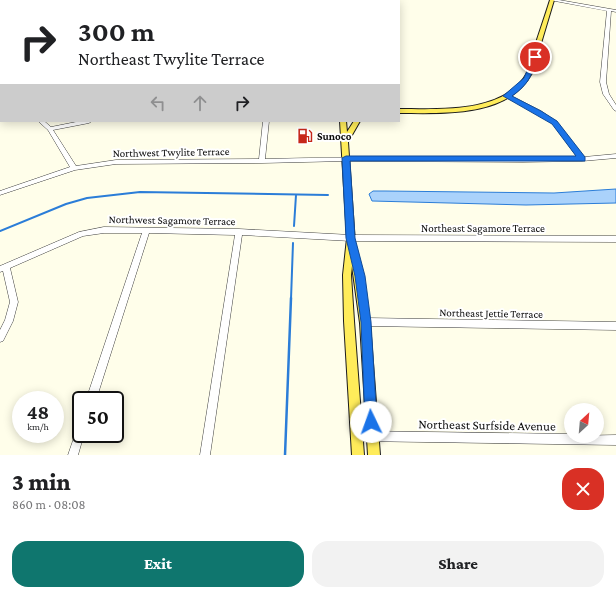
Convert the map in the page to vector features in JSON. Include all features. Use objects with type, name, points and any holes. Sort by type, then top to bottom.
[{"type":"main road","points":[[400,111],[460,110],[485,105],[507,96],[522,85],[527,79],[552,0]]},
{"type":"main road","points":[[343,122],[351,238],[347,275],[358,455]]},
{"type":"main road","points":[[345,142],[356,122]]},
{"type":"main road","points":[[351,238],[360,276],[366,322],[374,455]]},
{"type":"street","points":[[552,0],[616,11]]},
{"type":"street","points":[[609,10],[603,82],[606,94],[616,109]]},
{"type":"street","points":[[507,96],[539,112],[555,123],[582,159]]},
{"type":"street","points":[[42,122],[50,129],[74,168]]},
{"type":"street","points":[[50,129],[84,122]]},
{"type":"street","points":[[262,161],[266,122]]},
{"type":"street","name":"Northwest Twylite Terrace","points":[[0,193],[74,168],[116,162],[262,161],[346,158],[582,159],[616,156]]},
{"type":"street","name":"Northwest Sagamore Terrace","points":[[3,268],[82,234],[104,230],[238,232],[351,238]]},
{"type":"street","points":[[94,391],[147,230]]},
{"type":"street","points":[[204,455],[238,232]]},
{"type":"street","name":"Northeast Sagamore Terrace","points":[[351,238],[616,239]]},
{"type":"street","points":[[0,338],[9,322],[14,302],[3,268]]},
{"type":"street","name":"Northeast Jettie Terrace","points":[[366,322],[616,326]]},
{"type":"street","name":"Northeast Surfside Avenue","points":[[358,436],[616,440]]},
{"type":"street","points":[[72,455],[76,443]]},
{"type":"water","points":[[616,189],[616,203],[526,205],[372,201],[369,194],[373,191],[554,193]]},
{"type":"waterway","points":[[0,231],[66,204],[87,198],[140,192],[328,195]]},
{"type":"waterway","points":[[294,226],[296,195]]},
{"type":"waterway","points":[[291,299],[293,243]]},
{"type":"waterway","points":[[285,455],[291,298]]},
{"type":"place","name":"Sunoco","points":[[305,136]]},
{"type":"route","points":[[371,422],[366,322],[360,276],[351,238],[346,158],[523,160],[582,159],[555,123],[539,112],[507,96],[515,91],[527,79],[535,57]]}]
